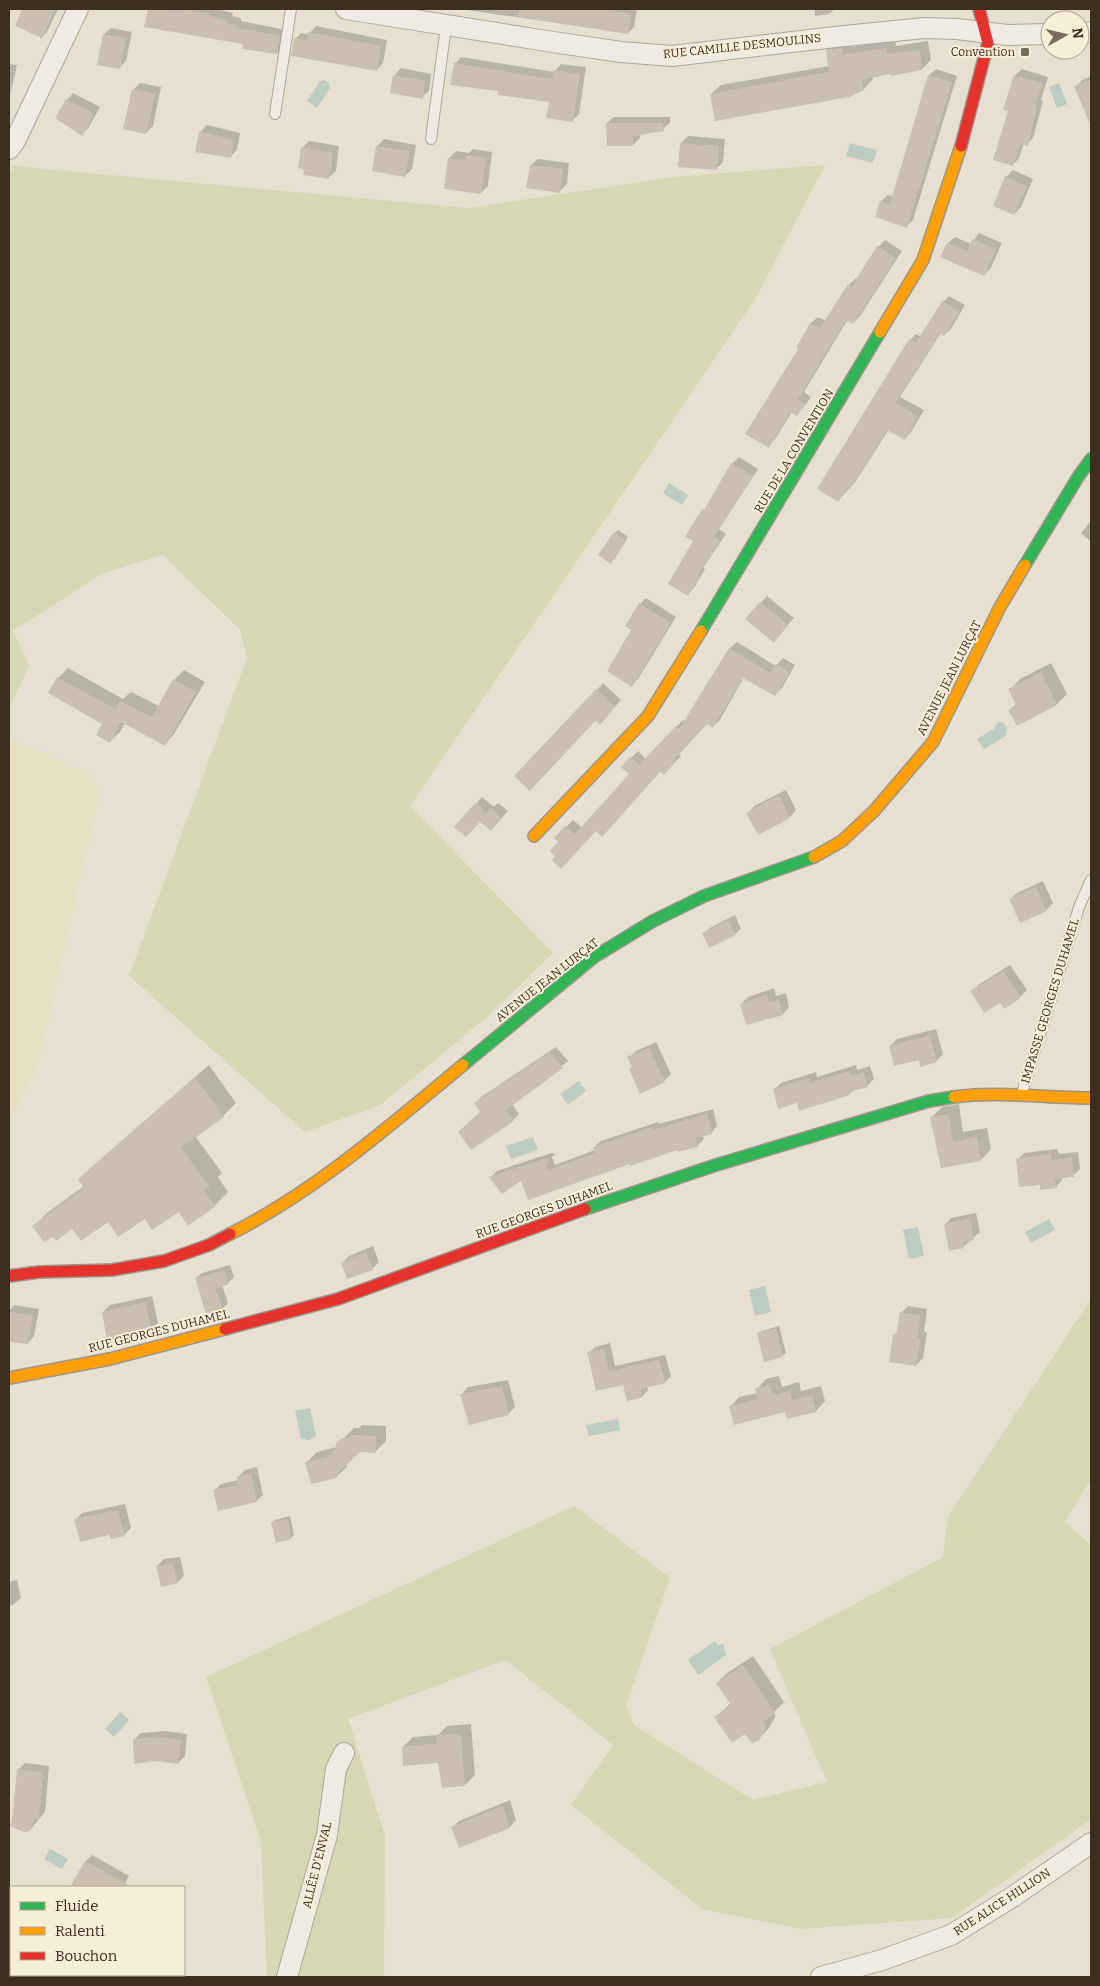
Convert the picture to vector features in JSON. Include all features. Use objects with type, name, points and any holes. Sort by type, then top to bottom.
[{"type":"street","points":[[9,149],[15,142],[78,9]]},
{"type":"street","name":"RUE CAMILLE DESMOULINS","points":[[346,9],[621,52],[672,56],[835,36],[924,28],[1006,34],[1040,34]]},
{"type":"street","name":"RUE DE LA CONVENTION","points":[[534,836],[648,716],[734,578],[923,260],[965,135],[988,43],[979,9]]},
{"type":"street","name":"AVENUE JEAN LURÇAT","points":[[9,1276],[39,1272],[112,1270],[164,1261],[217,1241],[254,1222],[331,1171],[388,1127],[594,957],[654,921],[704,896],[808,860],[842,841],[874,811],[933,742],[1000,608],[1081,479],[1091,459]]},
{"type":"street","name":"RUE GEORGES DUHAMEL","points":[[9,1378],[110,1359],[338,1299],[613,1198],[929,1101],[971,1095],[1021,1094],[1091,1098]]},
{"type":"street","name":"ALLÉE D'ENVAL","points":[[287,1977],[327,1835],[336,1769],[344,1753]]},
{"type":"street","name":"RUE ALICE HILLION","points":[[821,1977],[882,1960],[951,1935],[1014,1896],[1091,1843]]},
{"type":"lane","points":[[275,114],[291,9]]},
{"type":"lane","points":[[430,139],[446,26]]},
{"type":"lane","name":"IMPASSE GEORGES DUHAMEL","points":[[1021,1094],[1079,907],[1091,880]]},
{"type":"shaded area","points":[[320,81],[328,82],[330,88],[317,108],[307,101]]},
{"type":"shaded area","points":[[1059,83],[1067,104],[1057,108],[1049,87]]},
{"type":"shaded area","points":[[850,143],[877,150],[873,163],[846,156]]},
{"type":"shaded area","points":[[669,483],[688,495],[682,505],[663,493]]},
{"type":"shaded area","points":[[999,722],[1004,723],[1007,728],[1006,736],[984,749],[977,739],[995,728],[995,725]]},
{"type":"shaded area","points":[[9,736],[89,775],[99,794],[38,1065],[9,1123]]},
{"type":"shaded area","points":[[579,1081],[586,1091],[568,1105],[560,1094]]},
{"type":"shaded area","points":[[533,1137],[538,1150],[511,1159],[506,1146]]},
{"type":"shaded area","points":[[1049,1219],[1055,1230],[1031,1243],[1025,1232]]},
{"type":"shaded area","points":[[918,1227],[924,1256],[909,1259],[903,1230]]},
{"type":"shaded area","points":[[765,1286],[771,1312],[755,1316],[749,1290]]},
{"type":"shaded area","points":[[310,1408],[316,1436],[309,1440],[301,1439],[295,1411]]},
{"type":"shaded area","points":[[618,1419],[620,1430],[589,1436],[586,1425]]},
{"type":"shaded area","points":[[715,1641],[718,1645],[723,1644],[726,1655],[698,1675],[688,1660]]},
{"type":"shaded area","points":[[120,1712],[129,1720],[114,1737],[105,1729]]},
{"type":"shaded area","points":[[50,1849],[68,1859],[62,1869],[44,1859]]},
{"type":"green space","points":[[825,165],[756,298],[410,806],[553,953],[486,1018],[379,1106],[305,1132],[129,976],[247,658],[240,630],[163,555],[103,573],[13,631],[29,666],[9,709],[9,178],[13,166],[468,208],[674,177]]},
{"type":"green space","points":[[1091,1299],[1091,1479],[1065,1522],[1091,1545],[1091,1819],[952,1918],[801,1929],[702,1909],[571,1805],[613,1745],[505,1660],[348,1719],[385,1836],[384,1977],[267,1977],[261,1842],[206,1677],[574,1506],[670,1578],[626,1706],[634,1725],[753,1800],[827,1782],[770,1649],[943,1557],[948,1516]]},
{"type":"green space","points":[[9,1924],[10,1976],[89,1977],[9,1977]]},
{"type":"building","points":[[22,9],[55,9],[42,38],[15,26]]},
{"type":"building","points":[[148,9],[179,11],[182,9],[211,14],[210,16],[227,20],[226,23],[235,24],[235,27],[280,36],[277,54],[242,49],[243,44],[144,27]]},
{"type":"building","points":[[519,9],[600,9],[631,14],[628,34],[518,17]]},
{"type":"building","points":[[308,32],[381,46],[377,71],[291,56],[294,38],[307,40]]},
{"type":"building","points":[[103,34],[126,38],[120,69],[97,65]]},
{"type":"building","points":[[842,48],[843,55],[886,48],[887,54],[920,50],[922,70],[862,80],[864,90],[849,97],[715,121],[710,94],[829,72],[826,50]]},
{"type":"building","points":[[454,63],[552,79],[553,70],[580,74],[573,122],[546,118],[549,102],[498,95],[498,91],[450,85]]},
{"type":"building","points":[[393,75],[425,81],[423,99],[390,93]]},
{"type":"building","points":[[928,75],[952,82],[907,228],[875,217],[880,201],[890,204]]},
{"type":"building","points":[[1014,75],[1043,83],[1035,106],[1037,107],[1028,146],[1021,144],[1013,166],[993,160],[1008,111],[1003,110]]},
{"type":"building","points":[[1091,80],[1091,127],[1074,86]]},
{"type":"building","points":[[132,89],[155,94],[146,134],[123,129]]},
{"type":"building","points":[[66,99],[94,114],[82,136],[55,118]]},
{"type":"building","points":[[606,123],[663,123],[664,131],[633,136],[633,146],[607,146]]},
{"type":"building","points":[[199,131],[234,140],[231,158],[195,152]]},
{"type":"building","points":[[680,143],[719,146],[717,170],[678,167]]},
{"type":"building","points":[[376,146],[410,151],[405,177],[372,171]]},
{"type":"building","points":[[301,147],[333,153],[329,179],[303,175],[304,170],[298,168]]},
{"type":"building","points":[[466,155],[486,158],[481,194],[444,189],[448,158],[465,160]]},
{"type":"building","points":[[530,165],[563,169],[560,193],[526,188]]},
{"type":"building","points":[[1005,176],[1027,186],[1014,215],[993,206]]},
{"type":"building","points":[[972,239],[996,249],[984,276],[940,257],[947,243],[967,251]]},
{"type":"building","points":[[877,246],[896,258],[853,324],[846,320],[798,399],[805,404],[797,416],[790,412],[769,448],[745,434],[798,349],[796,348],[810,323],[820,328],[848,284],[852,286]]},
{"type":"building","points":[[942,301],[960,312],[944,336],[940,334],[895,403],[918,416],[905,440],[887,430],[850,489],[847,488],[838,502],[817,489],[909,339],[916,343]]},
{"type":"building","points":[[731,463],[753,476],[714,536],[720,541],[698,575],[700,577],[688,596],[668,584],[693,541],[685,537],[702,509],[704,510]]},
{"type":"building","points":[[614,532],[626,541],[611,564],[598,555]]},
{"type":"building","points":[[760,602],[788,625],[774,643],[745,619]]},
{"type":"building","points":[[639,603],[671,623],[632,687],[607,671],[631,630],[625,626]]},
{"type":"building","points":[[729,648],[770,673],[776,664],[790,672],[775,696],[743,678],[713,728],[707,724],[673,761],[675,763],[664,775],[660,772],[602,837],[596,831],[561,869],[552,860],[555,856],[550,851],[558,842],[554,838],[565,826],[575,834],[629,774],[621,767],[630,757],[639,765],[676,726],[679,729]]},
{"type":"building","points":[[1041,672],[1057,705],[1017,726],[1008,710],[1016,705],[1008,689]]},
{"type":"building","points":[[57,677],[115,709],[120,701],[152,717],[173,679],[196,692],[165,746],[121,722],[110,743],[96,735],[102,724],[48,693]]},
{"type":"building","points":[[596,689],[615,707],[600,725],[595,721],[530,791],[514,776]]},
{"type":"building","points":[[779,795],[790,818],[758,835],[746,813]]},
{"type":"building","points":[[475,803],[486,813],[491,808],[502,818],[491,831],[480,822],[466,837],[454,827]]},
{"type":"building","points":[[1036,887],[1047,911],[1020,923],[1009,899]]},
{"type":"building","points":[[728,920],[736,935],[709,948],[702,933]]},
{"type":"building","points":[[1003,971],[1021,998],[1004,1009],[1000,1003],[984,1013],[970,991]]},
{"type":"building","points":[[767,994],[769,1002],[779,999],[783,1015],[746,1025],[740,1004]]},
{"type":"building","points":[[930,1035],[937,1062],[920,1067],[919,1060],[894,1066],[889,1046]]},
{"type":"building","points":[[649,1048],[665,1082],[640,1094],[629,1069],[632,1067],[627,1057]]},
{"type":"building","points":[[550,1052],[563,1068],[506,1110],[514,1121],[471,1150],[458,1132],[480,1112],[474,1103]]},
{"type":"building","points":[[850,1071],[851,1076],[864,1072],[868,1087],[850,1092],[850,1095],[799,1111],[797,1103],[778,1109],[773,1089],[809,1078],[810,1083]]},
{"type":"building","points":[[195,1077],[224,1117],[181,1148],[210,1187],[204,1190],[216,1206],[188,1226],[179,1212],[152,1230],[145,1219],[118,1237],[108,1222],[81,1241],[72,1229],[56,1241],[53,1237],[44,1242],[32,1226],[84,1188],[78,1179]]},
{"type":"building","points":[[707,1114],[712,1134],[695,1138],[698,1147],[677,1152],[677,1150],[630,1166],[630,1164],[528,1200],[521,1181],[502,1194],[489,1177],[544,1159],[549,1161],[546,1164],[548,1170],[595,1153],[593,1147],[652,1127],[653,1130]]},
{"type":"building","points":[[949,1114],[953,1142],[977,1137],[981,1161],[941,1168],[930,1117]]},
{"type":"building","points":[[1051,1154],[1052,1160],[1072,1157],[1074,1177],[1054,1179],[1057,1188],[1040,1190],[1040,1185],[1019,1187],[1016,1159]]},
{"type":"building","points":[[970,1218],[974,1240],[963,1242],[964,1248],[949,1251],[944,1224]]},
{"type":"building","points":[[366,1252],[373,1270],[347,1279],[341,1262]]},
{"type":"building","points":[[224,1271],[229,1284],[216,1289],[223,1310],[206,1314],[195,1278]]},
{"type":"building","points":[[145,1302],[152,1331],[107,1341],[102,1312]]},
{"type":"building","points":[[9,1312],[33,1315],[28,1344],[9,1342]]},
{"type":"building","points":[[900,1312],[921,1316],[917,1338],[921,1339],[916,1366],[889,1362],[893,1334],[896,1335]]},
{"type":"building","points":[[776,1328],[783,1357],[764,1362],[757,1333]]},
{"type":"building","points":[[604,1349],[609,1371],[659,1360],[666,1383],[641,1389],[642,1398],[627,1401],[623,1385],[596,1391],[587,1352]]},
{"type":"building","points":[[769,1385],[773,1395],[790,1391],[792,1400],[812,1395],[816,1412],[787,1419],[785,1412],[734,1425],[729,1406],[758,1399],[755,1388]]},
{"type":"building","points":[[502,1386],[509,1415],[469,1425],[460,1394]]},
{"type":"building","points":[[351,1435],[376,1436],[376,1453],[360,1452],[336,1475],[337,1478],[311,1484],[305,1462],[328,1457],[336,1449],[336,1443],[342,1438],[348,1438]]},
{"type":"building","points":[[251,1473],[257,1502],[218,1511],[213,1490],[238,1485],[237,1477]]},
{"type":"building","points":[[118,1510],[125,1536],[111,1539],[109,1535],[80,1542],[74,1519]]},
{"type":"building","points":[[288,1519],[291,1539],[276,1543],[271,1522]]},
{"type":"building","points":[[173,1563],[178,1583],[161,1587],[156,1566]]},
{"type":"building","points":[[743,1665],[775,1713],[763,1722],[766,1727],[759,1740],[752,1744],[745,1734],[732,1743],[714,1717],[731,1705],[716,1683]]},
{"type":"building","points":[[461,1734],[465,1786],[442,1788],[438,1763],[403,1766],[402,1747],[437,1743],[436,1735]]},
{"type":"building","points":[[158,1737],[181,1740],[178,1764],[155,1761],[134,1764],[133,1739]]},
{"type":"building","points":[[17,1769],[43,1772],[39,1820],[35,1818],[30,1831],[24,1832],[9,1826],[12,1820]]},
{"type":"building","points":[[503,1806],[510,1828],[459,1848],[451,1827]]},
{"type":"building","points":[[85,1861],[130,1886],[71,1886]]},
{"type":"traffic: fast","points":[[701,631],[880,332]]},
{"type":"traffic: fast","points":[[1025,565],[1078,477],[1091,459]]},
{"type":"traffic: fast","points":[[463,1065],[594,957],[653,921],[704,896],[814,857]]},
{"type":"traffic: fast","points":[[585,1209],[716,1165],[929,1101],[954,1097]]},
{"type":"traffic: slow","points":[[880,332],[923,260],[961,146]]},
{"type":"traffic: slow","points":[[814,857],[842,841],[874,811],[933,742],[1000,607],[1025,565]]},
{"type":"traffic: slow","points":[[534,836],[648,716],[701,631]]},
{"type":"traffic: slow","points":[[230,1234],[262,1217],[322,1178],[463,1065]]},
{"type":"traffic: slow","points":[[954,1097],[1005,1095],[1091,1098]]},
{"type":"traffic: slow","points":[[9,1378],[110,1359],[225,1329]]},
{"type":"traffic: jam","points":[[961,146],[988,43],[979,9]]},
{"type":"traffic: jam","points":[[225,1329],[338,1299],[585,1209]]},
{"type":"traffic: jam","points":[[9,1276],[39,1272],[112,1270],[164,1261],[209,1245],[230,1234]]},
{"type":"place","name":"Convention","points":[[1025,52]]}]
